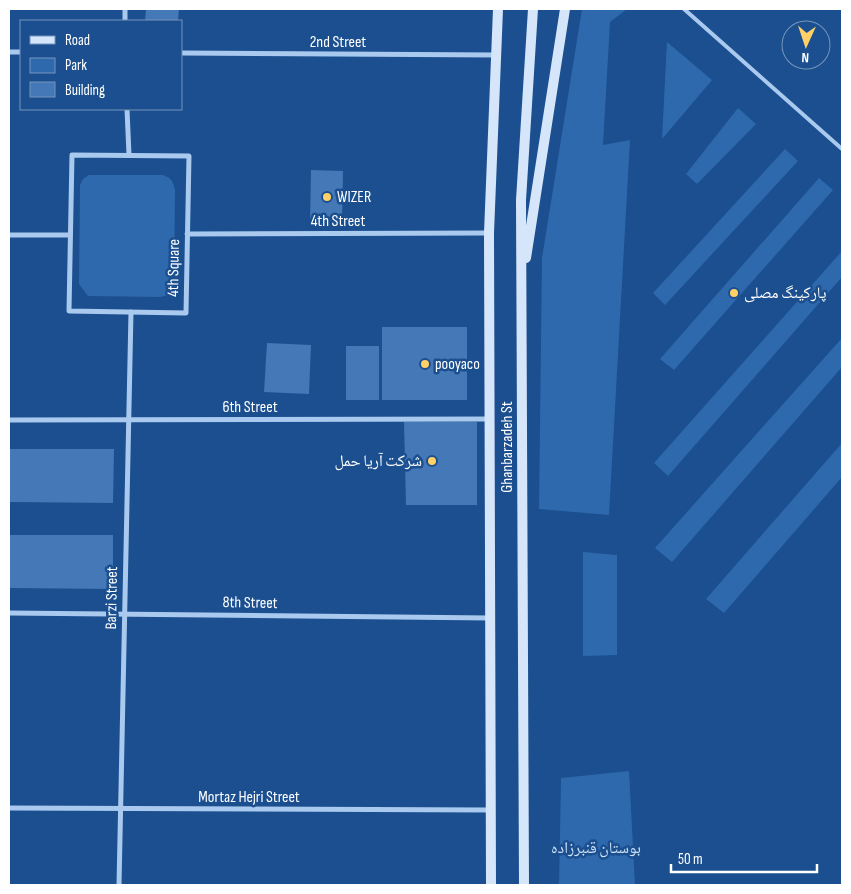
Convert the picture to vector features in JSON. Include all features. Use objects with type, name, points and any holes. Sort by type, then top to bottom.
[{"type":"main road","name":"Ghanbarzadeh St","points":[[491,885],[489,810],[489,233],[498,9]]},
{"type":"main road","name":"Ghanbarzadeh St","points":[[524,885],[521,200],[533,9]]},
{"type":"main road","points":[[521,291],[565,9]]},
{"type":"street","name":"2nd Street","points":[[182,53],[496,55]]},
{"type":"street","points":[[127,110],[129,155]]},
{"type":"street","name":"4th Square","points":[[72,155],[188,156],[187,234],[186,313],[68,310],[72,155]]},
{"type":"street","name":"4th Street","points":[[187,234],[489,233]]},
{"type":"street","points":[[9,235],[70,235]]},
{"type":"street","name":"Barzi Street","points":[[119,885],[131,312]]},
{"type":"street","name":"6th Street","points":[[9,420],[490,419]]},
{"type":"street","name":"8th Street","points":[[9,613],[490,618]]},
{"type":"street","name":"Mortaz Hejri Street","points":[[9,808],[489,810]]},
{"type":"lane","points":[[684,9],[842,150]]},
{"type":"green space","points":[[582,9],[627,9],[610,22],[603,145],[630,140],[609,515],[539,509],[542,258]]},
{"type":"green space","points":[[667,42],[712,80],[662,139]]},
{"type":"green space","points":[[738,108],[756,124],[697,184],[686,174]]},
{"type":"green space","points":[[785,149],[798,161],[665,305],[653,293]]},
{"type":"green space","points":[[89,175],[163,175],[171,180],[175,190],[174,289],[169,295],[160,297],[88,296],[79,284],[80,185],[83,179]]},
{"type":"green space","points":[[819,178],[833,190],[674,370],[660,359]]},
{"type":"green space","points":[[842,251],[842,277],[668,476],[654,463]]},
{"type":"green space","points":[[842,338],[842,367],[672,562],[655,548]]},
{"type":"green space","points":[[842,443],[842,477],[724,613],[706,599]]},
{"type":"green space","points":[[583,552],[617,555],[617,655],[583,656]]},
{"type":"green space","name":"بوستان قنبرزاده","points":[[629,771],[635,885],[559,885],[561,778]]},
{"type":"building","points":[[146,9],[179,9],[178,20],[145,20]]},
{"type":"building","name":"WIZER","points":[[311,170],[343,171],[342,223],[310,223]]},
{"type":"building","name":"pooyaco","points":[[382,327],[467,327],[467,400],[382,400]]},
{"type":"building","points":[[267,343],[311,345],[309,394],[264,392]]},
{"type":"building","points":[[346,346],[379,346],[379,400],[346,400]]},
{"type":"building","points":[[404,422],[477,422],[477,505],[406,505]]},
{"type":"building","points":[[9,449],[114,449],[113,503],[9,502]]},
{"type":"building","points":[[9,535],[113,535],[113,589],[9,588]]},
{"type":"place","name":"WIZER","points":[[327,197]]},
{"type":"place","name":"پارکینگ مصلی","points":[[734,293]]},
{"type":"place","name":"pooyaco","points":[[425,364]]},
{"type":"place","name":"شرکت آریا حمل","points":[[432,461]]}]
